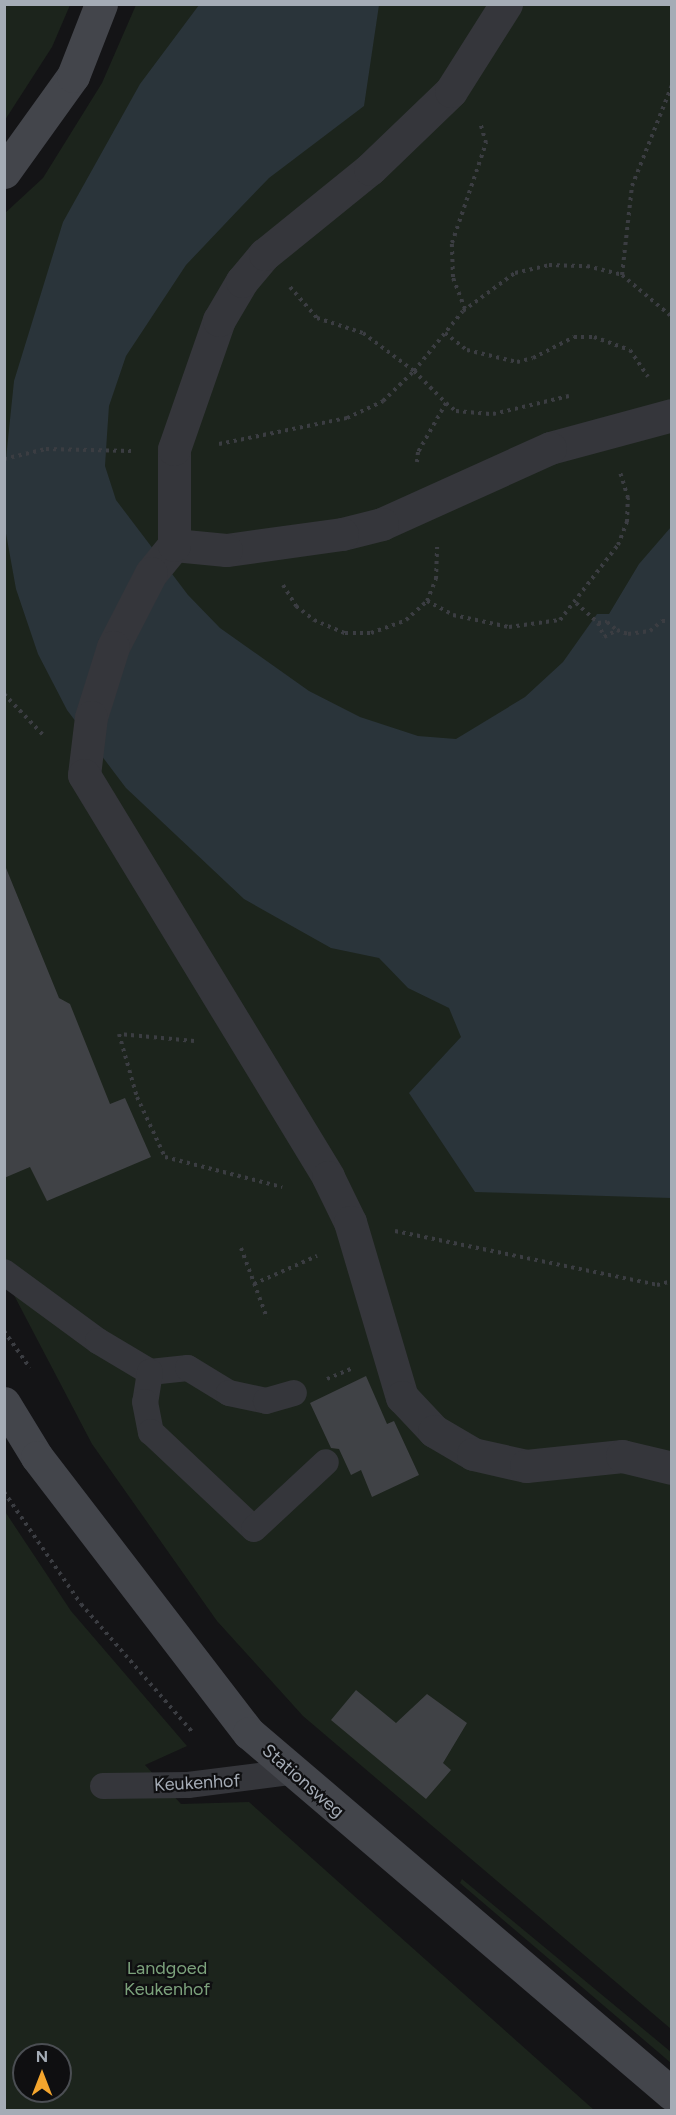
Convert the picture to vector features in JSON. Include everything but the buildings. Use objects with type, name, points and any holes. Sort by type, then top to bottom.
[{"type":"main road","points":[[4,172],[73,76],[101,4]]},
{"type":"main road","name":"Stationsweg","points":[[4,1403],[37,1457],[242,1723],[291,1772],[672,2094]]},
{"type":"street","points":[[506,4],[456,83],[370,169],[335,192],[261,259],[219,320],[174,449],[171,549],[151,573],[113,647],[97,692],[85,753],[84,775],[256,1054],[347,1219],[402,1397],[434,1431],[473,1454],[526,1466],[622,1456],[672,1468]]},
{"type":"street","points":[[171,549],[226,550],[272,547],[382,524],[550,448],[664,416]]},
{"type":"lane","points":[[4,1272],[98,1341],[150,1372],[188,1368],[229,1394],[266,1401],[294,1394]]},
{"type":"lane","points":[[150,1372],[145,1402],[151,1432],[254,1529],[326,1462]]},
{"type":"lane","name":"Keukenhof","points":[[103,1786],[188,1785],[291,1772]]},
{"type":"path","points":[[456,83],[478,115],[486,143],[452,243],[453,277],[465,309]]},
{"type":"path","points":[[622,275],[634,176],[672,85]]},
{"type":"path","points":[[261,259],[305,309],[370,337],[414,371],[456,411],[493,414],[573,396],[596,410],[628,498],[627,522],[618,545],[576,603],[560,620],[509,627],[453,615],[427,601]]},
{"type":"path","points":[[4,459],[46,449],[105,451],[174,449],[347,418],[383,401],[414,371],[465,309],[515,273],[549,265],[587,266],[622,275],[672,317]]},
{"type":"path","points":[[445,333],[467,350],[517,362],[534,358],[574,337],[616,342],[642,363],[664,416]]},
{"type":"path","points":[[272,547],[276,569],[296,606],[314,620],[345,633],[371,633],[406,620],[427,601],[436,579],[437,554],[416,474],[418,452],[446,403]]},
{"type":"path","points":[[576,603],[597,622],[604,637],[617,630]]},
{"type":"path","points":[[597,622],[607,622],[617,630],[628,634],[650,631],[662,621],[672,621]]},
{"type":"path","points":[[256,1054],[179,1037],[119,1034],[137,1097],[165,1157],[297,1191],[347,1219],[548,1259],[657,1285],[672,1281]]},
{"type":"path","points":[[254,1284],[347,1219]]},
{"type":"path","points":[[241,1248],[267,1318]]},
{"type":"path","points":[[4,1331],[37,1378]]},
{"type":"path","points":[[294,1394],[387,1353]]},
{"type":"green space","points":[[5,4],[70,5],[52,47],[5,120]]},
{"type":"green space","points":[[136,5],[671,5],[671,2029],[303,1716],[217,1621],[92,1444],[5,1278],[4,214],[43,178],[102,83]]},
{"type":"green space","name":"Landgoed Keukenhof","points":[[4,1510],[71,1611],[187,1746],[145,1765],[181,1804],[249,1802],[594,2110],[5,2110]]},
{"type":"green space","points":[[462,1879],[671,2052],[671,2063],[460,1883]]},
{"type":"shaded area","points":[[199,5],[379,5],[364,106],[269,178],[241,207],[186,265],[126,356],[109,406],[105,466],[116,500],[188,595],[220,628],[309,691],[360,717],[418,736],[456,739],[525,697],[563,662],[597,614],[609,614],[639,564],[671,527],[671,1198],[475,1192],[409,1093],[461,1037],[449,1008],[408,988],[379,958],[331,948],[244,899],[126,788],[67,710],[38,654],[16,589],[5,528],[5,468],[14,381],[63,222],[140,84]]}]
